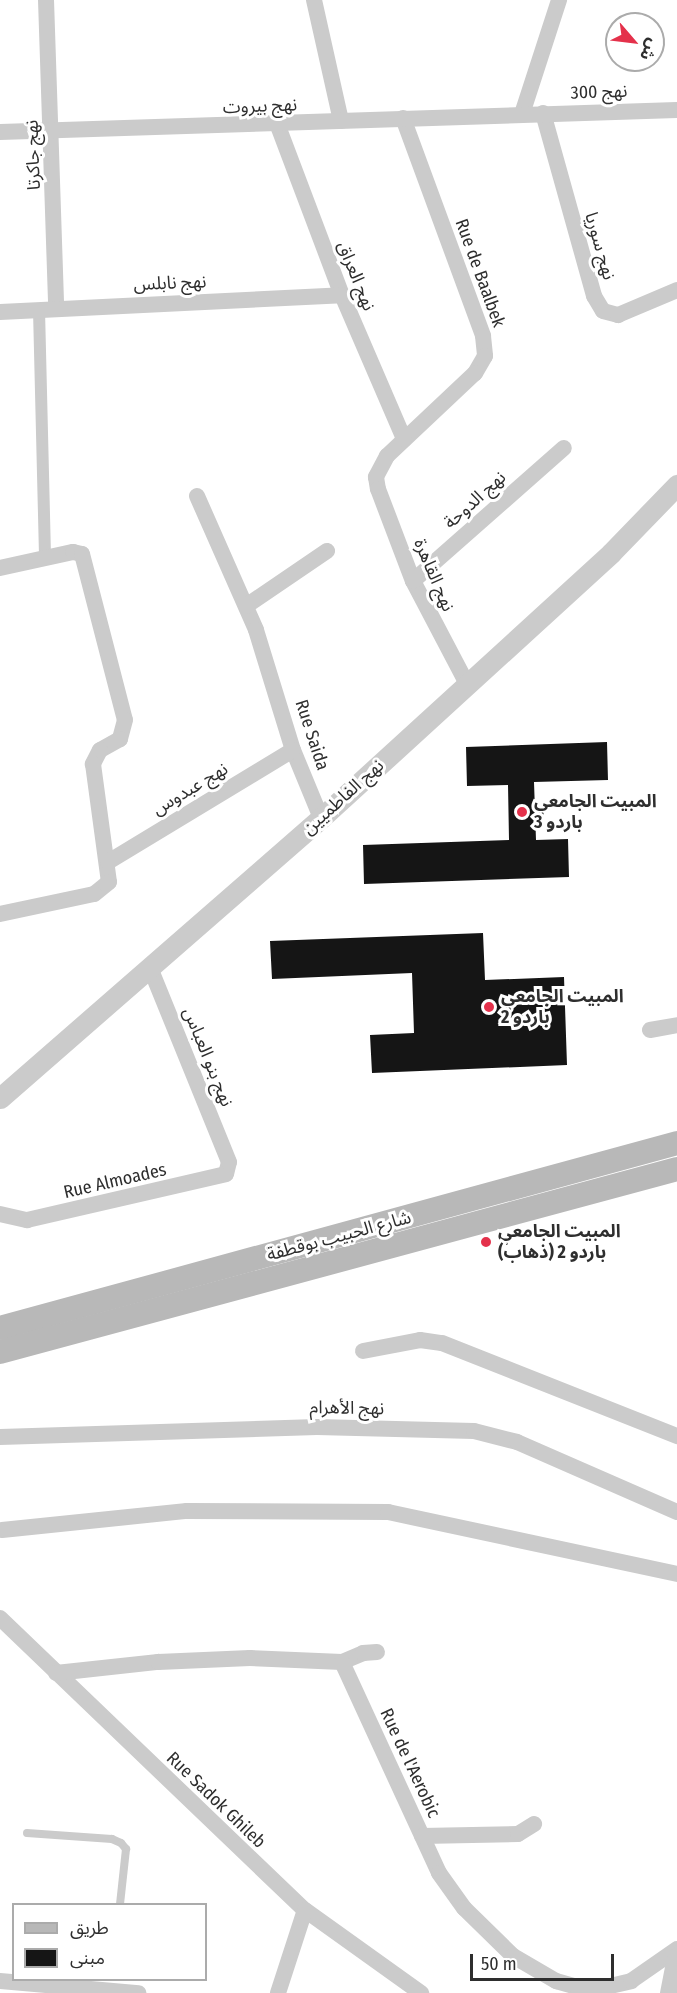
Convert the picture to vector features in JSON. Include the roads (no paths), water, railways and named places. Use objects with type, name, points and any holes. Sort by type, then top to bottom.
[{"type":"main road","name":"شارع الحبيب بوقطفة","points":[[0,1328],[677,1143]]},
{"type":"main road","name":"شارع الحبيب بوقطفة","points":[[0,1352],[677,1169]]},
{"type":"street","name":"نهج جاكرتا","points":[[46,0],[52,130],[48,309]]},
{"type":"street","points":[[314,0],[341,121]]},
{"type":"street","points":[[522,114],[559,0]]},
{"type":"street","name":"نهج 300","points":[[522,114],[677,110]]},
{"type":"street","name":"نهج سوريا","points":[[543,113],[594,296],[603,311],[618,315],[677,290]]},
{"type":"street","name":"نهج بيروت","points":[[0,132],[278,126],[341,121],[522,114]]},
{"type":"street","name":"Rue de Baalbek","points":[[376,477],[387,456],[475,373],[485,350],[403,118]]},
{"type":"street","name":"نهج العراق","points":[[278,126],[342,295],[404,439]]},
{"type":"street","name":"نهج نابلس","points":[[0,312],[342,295]]},
{"type":"street","points":[[45,558],[48,309]]},
{"type":"street","name":"نهج الدوحة","points":[[413,581],[564,448]]},
{"type":"street","name":"نهج القاهرة","points":[[376,477],[378,489],[413,581],[466,684]]},
{"type":"street","name":"نهج الفاطميين","points":[[0,1098],[321,818],[610,553],[677,485]]},
{"type":"street","name":"Rue Saida","points":[[197,496],[246,606],[279,697],[293,750],[321,818]]},
{"type":"street","points":[[246,606],[327,551]]},
{"type":"street","points":[[0,568],[78,552],[87,565],[125,720],[120,738],[100,750],[93,764],[109,882],[94,894],[0,914]]},
{"type":"street","name":"نهج عبدوس","points":[[108,862],[293,750]]},
{"type":"street","name":"نهج بنو العباس","points":[[150,967],[229,1162]]},
{"type":"street","points":[[650,1030],[677,1025]]},
{"type":"street","name":"Rue Almoades","points":[[0,1214],[27,1220],[205,1181],[226,1174],[229,1162]]},
{"type":"street","points":[[363,1351],[420,1340],[442,1342],[677,1436]]},
{"type":"street","name":"نهج الأهرام","points":[[0,1437],[317,1426],[474,1431],[517,1442],[677,1512]]},
{"type":"street","points":[[2,1530],[187,1511],[388,1512],[677,1574]]},
{"type":"street","name":"Rue Sadok Ghileb","points":[[0,1618],[6,1631],[56,1673],[305,1910],[421,1993]]},
{"type":"street","points":[[56,1673],[158,1662],[250,1658],[342,1662],[363,1653],[377,1653]]},
{"type":"street","name":"Rue de l'Aerobic","points":[[342,1662],[439,1873],[464,1908],[513,1956],[556,1981],[577,1987],[606,1987],[631,1981],[677,1949]]},
{"type":"street","points":[[422,1836],[518,1834],[534,1824]]},
{"type":"street","points":[[278,1993],[305,1910]]},
{"type":"street","points":[[670,1993],[677,1958]]},
{"type":"street","points":[[0,1981],[88,1991],[110,1985],[138,1993]]},
{"type":"lane","points":[[27,1833],[111,1839],[121,1843],[126,1849],[120,1903]]},
{"type":"place","name":"المبيت الجامعي باردو 3","points":[[522,812]]},
{"type":"place","name":"المبيت الجامعي باردو 2","points":[[489,1007]]},
{"type":"place","name":"المبيت الجامعي باردو 2 (ذهاب)","points":[[486,1242]]}]
